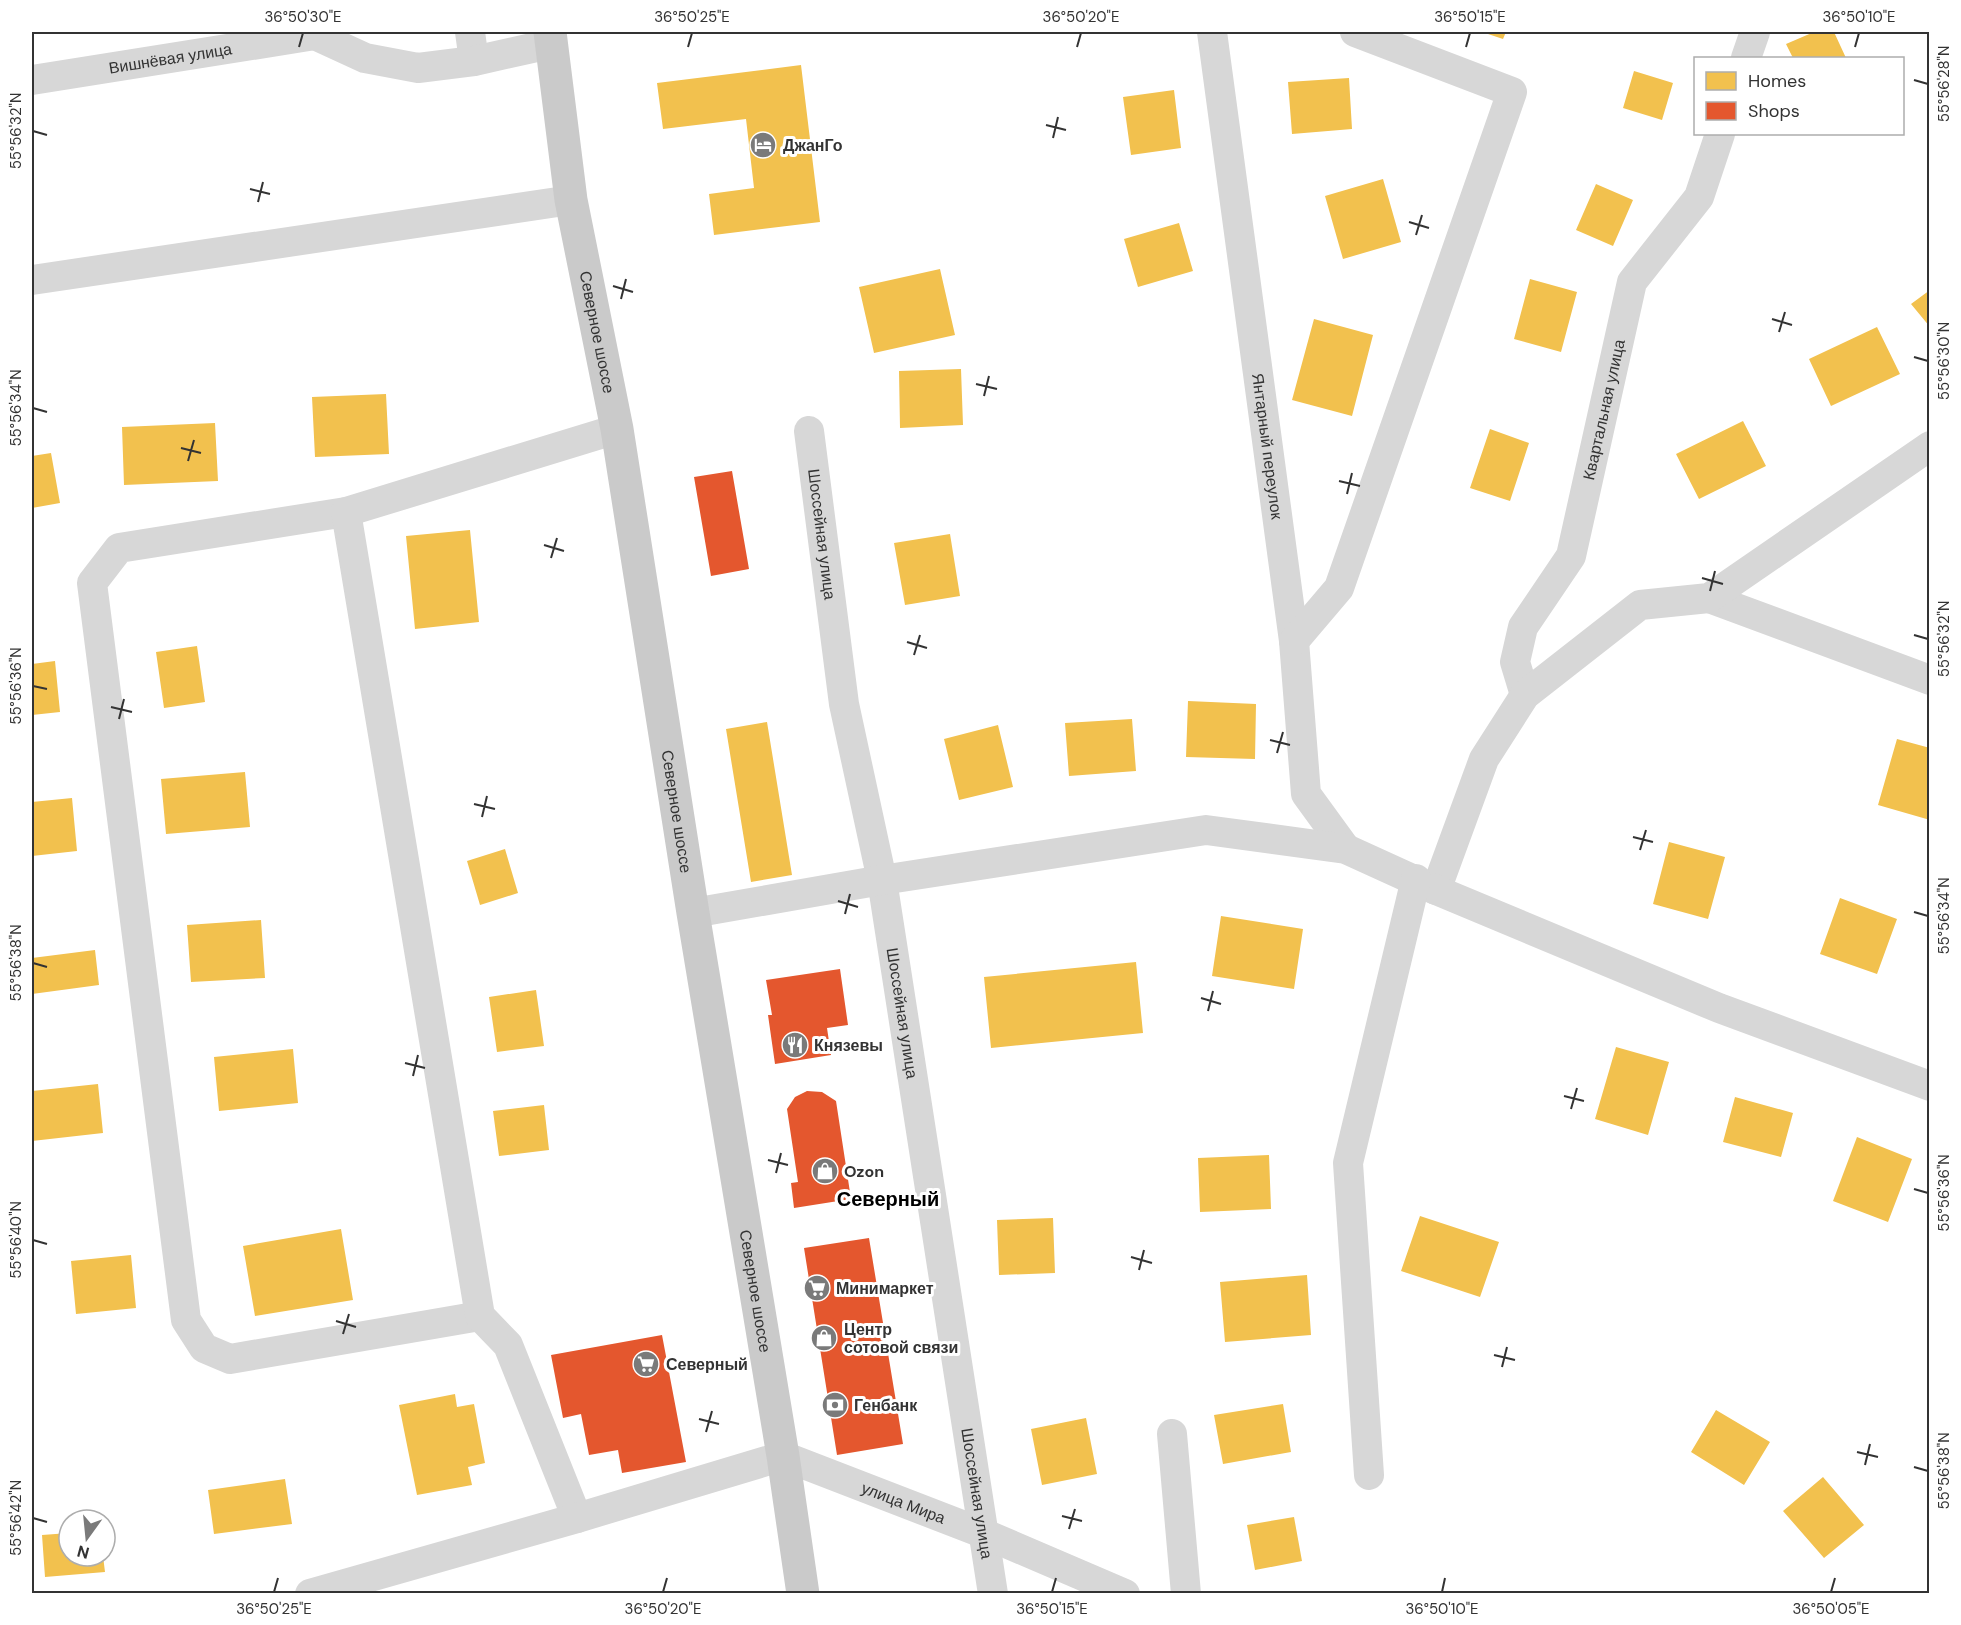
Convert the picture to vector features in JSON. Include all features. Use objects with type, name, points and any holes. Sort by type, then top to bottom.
[{"type":"main road","name":"Северное шоссе","points":[[550,38],[571,200],[617,429],[693,913],[783,1456],[803,1593]]},
{"type":"street","points":[[470,32],[474,61]]},
{"type":"street","name":"Янтарный переулок","points":[[1212,32],[1294,641],[1306,794],[1347,849]]},
{"type":"street","points":[[1294,641],[1339,588],[1512,92],[1355,32]]},
{"type":"street","points":[[1746,57],[1755,32]]},
{"type":"street","name":"Вишнёвая улица","points":[[32,80],[314,33],[365,58],[418,68],[474,61],[550,38]]},
{"type":"street","name":"Квартальная улица","points":[[1525,695],[1515,662],[1523,627],[1571,556],[1632,282],[1699,197],[1720,135]]},
{"type":"street","points":[[32,280],[571,200]]},
{"type":"street","points":[[480,1316],[230,1359],[204,1348],[186,1320],[92,583],[119,548],[346,512],[617,429]]},
{"type":"street","name":"Шоссейная улица","points":[[809,431],[844,704],[882,880],[993,1593]]},
{"type":"street","points":[[1709,598],[1929,446]]},
{"type":"street","points":[[346,512],[480,1316],[508,1345],[577,1518]]},
{"type":"street","points":[[1369,1475],[1348,1163],[1426,884],[1484,759],[1525,695],[1640,605],[1709,598],[1929,680]]},
{"type":"street","points":[[693,913],[882,880],[1206,830],[1347,849],[1719,1008],[1929,1086]]},
{"type":"street","points":[[1172,1434],[1186,1593]]},
{"type":"street","points":[[310,1593],[577,1518],[783,1456]]},
{"type":"street","name":"улица Мира","points":[[783,1456],[985,1534],[1125,1593]]},
{"type":"building: Homes","points":[[1482,32],[1506,32],[1503,39]]},
{"type":"building: Homes","points":[[1814,32],[1834,32],[1846,57],[1792,57],[1786,44]]},
{"type":"building: Homes","points":[[801,65],[820,222],[714,235],[709,194],[754,188],[746,119],[663,129],[657,83]]},
{"type":"building: Homes","points":[[1634,71],[1673,83],[1662,120],[1623,108]]},
{"type":"building: Homes","points":[[1349,78],[1352,129],[1292,134],[1288,82]]},
{"type":"building: Homes","points":[[1174,90],[1181,148],[1131,155],[1123,97]]},
{"type":"building: Homes","points":[[1383,179],[1401,242],[1343,259],[1325,196]]},
{"type":"building: Homes","points":[[1596,184],[1633,200],[1613,246],[1576,230]]},
{"type":"building: Homes","points":[[1179,223],[1193,271],[1138,287],[1124,239]]},
{"type":"building: Homes","points":[[940,269],[955,335],[874,353],[859,287]]},
{"type":"building: Homes","points":[[1530,279],[1577,292],[1561,352],[1514,339]]},
{"type":"building: Homes","points":[[1930,290],[1930,327],[1911,304]]},
{"type":"building: Homes","points":[[1314,319],[1373,335],[1352,416],[1292,400]]},
{"type":"building: Homes","points":[[1877,327],[1900,374],[1831,406],[1809,359]]},
{"type":"building: Homes","points":[[961,369],[963,425],[900,428],[899,371]]},
{"type":"building: Homes","points":[[386,394],[389,454],[315,457],[312,397]]},
{"type":"building: Homes","points":[[1743,421],[1766,466],[1699,499],[1676,454]]},
{"type":"building: Homes","points":[[215,423],[218,481],[124,485],[122,427]]},
{"type":"building: Homes","points":[[1490,429],[1529,443],[1510,501],[1470,488]]},
{"type":"building: Homes","points":[[51,453],[60,503],[32,508],[32,456]]},
{"type":"building: Homes","points":[[470,530],[479,622],[415,629],[406,536]]},
{"type":"building: Homes","points":[[950,534],[960,596],[905,605],[894,543]]},
{"type":"building: Homes","points":[[197,646],[205,702],[164,708],[156,652]]},
{"type":"building: Homes","points":[[55,661],[60,712],[32,715],[32,664]]},
{"type":"building: Homes","points":[[1188,701],[1256,704],[1255,759],[1186,757]]},
{"type":"building: Homes","points":[[1132,719],[1136,771],[1069,776],[1065,723]]},
{"type":"building: Homes","points":[[767,722],[792,875],[751,882],[726,729]]},
{"type":"building: Homes","points":[[998,725],[1013,787],[959,800],[944,739]]},
{"type":"building: Homes","points":[[1897,739],[1930,748],[1930,820],[1878,805]]},
{"type":"building: Homes","points":[[245,772],[250,827],[166,834],[161,779]]},
{"type":"building: Homes","points":[[72,798],[77,851],[32,856],[32,802]]},
{"type":"building: Homes","points":[[1669,842],[1725,857],[1708,919],[1653,904]]},
{"type":"building: Homes","points":[[505,849],[518,893],[480,905],[467,861]]},
{"type":"building: Homes","points":[[1840,898],[1897,919],[1877,974],[1820,954]]},
{"type":"building: Homes","points":[[1221,916],[1303,929],[1294,989],[1212,976]]},
{"type":"building: Homes","points":[[261,920],[265,978],[191,982],[187,925]]},
{"type":"building: Homes","points":[[95,950],[99,985],[32,994],[32,958]]},
{"type":"building: Homes","points":[[1136,962],[1143,1033],[991,1048],[984,977]]},
{"type":"building: Homes","points":[[536,990],[544,1046],[497,1052],[489,997]]},
{"type":"building: Homes","points":[[1616,1047],[1669,1062],[1648,1135],[1595,1119]]},
{"type":"building: Homes","points":[[293,1049],[298,1103],[219,1111],[214,1057]]},
{"type":"building: Homes","points":[[98,1084],[103,1133],[32,1141],[32,1091]]},
{"type":"building: Homes","points":[[1735,1097],[1793,1113],[1781,1157],[1723,1142]]},
{"type":"building: Homes","points":[[544,1105],[549,1150],[499,1156],[493,1111]]},
{"type":"building: Homes","points":[[1857,1137],[1912,1159],[1888,1222],[1833,1201]]},
{"type":"building: Homes","points":[[1269,1155],[1271,1209],[1200,1212],[1198,1158]]},
{"type":"building: Homes","points":[[1420,1216],[1499,1242],[1480,1297],[1401,1271]]},
{"type":"building: Homes","points":[[1053,1218],[1055,1273],[999,1275],[997,1220]]},
{"type":"building: Homes","points":[[341,1229],[353,1300],[255,1316],[243,1246]]},
{"type":"building: Homes","points":[[131,1255],[136,1308],[76,1314],[71,1261]]},
{"type":"building: Homes","points":[[1307,1275],[1311,1335],[1225,1342],[1220,1282]]},
{"type":"building: Homes","points":[[455,1394],[457,1407],[474,1404],[485,1463],[468,1467],[472,1485],[417,1495],[399,1405]]},
{"type":"building: Homes","points":[[1283,1404],[1291,1452],[1223,1464],[1214,1415]]},
{"type":"building: Homes","points":[[1716,1410],[1770,1442],[1744,1485],[1691,1452]]},
{"type":"building: Homes","points":[[1086,1418],[1097,1474],[1042,1485],[1031,1429]]},
{"type":"building: Homes","points":[[1823,1477],[1864,1525],[1824,1558],[1783,1511]]},
{"type":"building: Homes","points":[[285,1479],[292,1524],[214,1534],[208,1490]]},
{"type":"building: Homes","points":[[1294,1517],[1302,1561],[1255,1570],[1247,1525]]},
{"type":"building: Homes","points":[[57,1534],[57,1568],[104,1568],[105,1572],[45,1577],[42,1535]]},
{"type":"building: Shops","points":[[732,471],[749,569],[711,576],[694,477]]},
{"type":"building: Shops","points":[[840,969],[848,1025],[827,1028],[831,1055],[775,1064],[768,1015],[772,1015],[766,980]]},
{"type":"building: Shops","points":[[807,1091],[822,1092],[836,1101],[851,1199],[794,1208],[791,1183],[798,1182],[787,1109],[795,1097]]},
{"type":"building: Shops","points":[[869,1238],[903,1444],[837,1455],[804,1248]]},
{"type":"building: Shops","points":[[662,1335],[686,1462],[622,1473],[618,1450],[589,1455],[581,1414],[563,1418],[551,1355]]},
{"type":"place","name":"ДжанГо","points":[[763,145]]},
{"type":"place","name":"Князевы","points":[[795,1045]]},
{"type":"place","name":"Ozon","points":[[825,1171]]},
{"type":"place","name":"Минимаркет","points":[[817,1288]]},
{"type":"place","name":"Центр сотовой связи","points":[[824,1338]]},
{"type":"place","name":"Северный","points":[[646,1364]]},
{"type":"place","name":"Генбанк","points":[[835,1405]]},
{"type":"district","name":"Северный","points":[[888,1199]]}]
